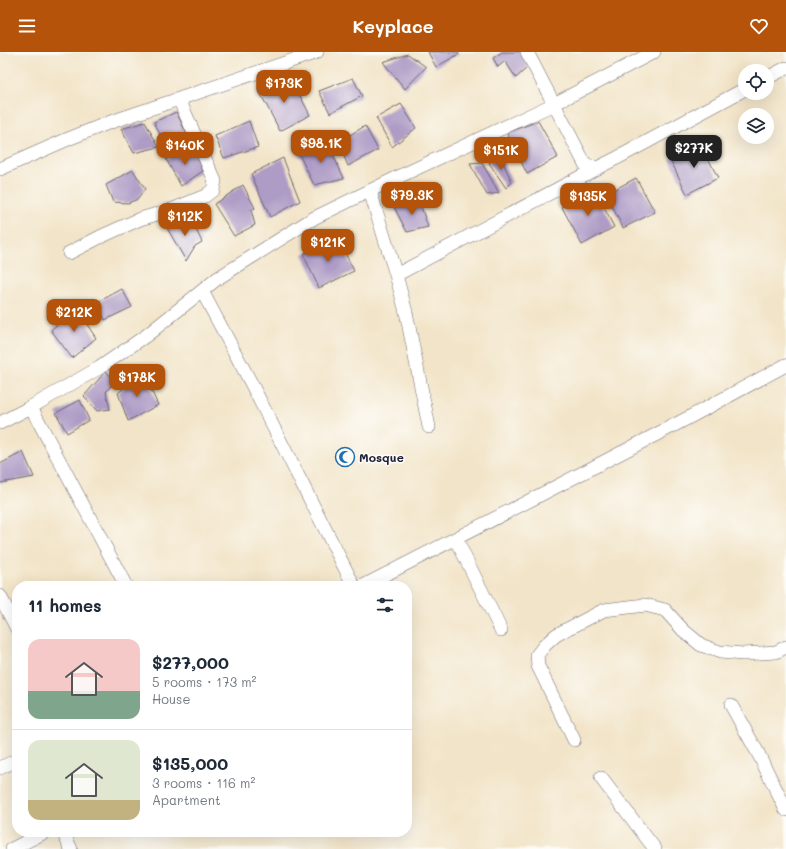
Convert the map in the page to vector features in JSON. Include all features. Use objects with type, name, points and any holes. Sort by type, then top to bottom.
[{"type":"street","points":[[0,169],[108,123],[317,52]]},
{"type":"street","points":[[527,52],[586,166],[597,168]]},
{"type":"street","points":[[0,423],[99,368],[147,335],[218,278],[314,218],[554,104],[654,52]]},
{"type":"street","points":[[774,74],[786,68]]},
{"type":"street","points":[[396,275],[738,93]]},
{"type":"street","points":[[69,253],[140,219],[171,210],[205,196],[213,190],[215,181],[179,99]]},
{"type":"street","points":[[370,191],[406,312],[428,427]]},
{"type":"street","points":[[202,291],[258,397],[351,581]]},
{"type":"street","points":[[373,581],[679,423],[786,365]]},
{"type":"street","points":[[31,407],[123,581]]},
{"type":"street","points":[[456,539],[501,630]]},
{"type":"street","points":[[0,596],[12,619]]},
{"type":"street","points":[[574,740],[538,666],[537,655],[556,635],[604,610],[645,605],[665,610],[683,630],[701,645],[720,652],[743,654],[776,652],[786,647]]},
{"type":"street","points":[[731,705],[759,755],[786,810]]},
{"type":"street","points":[[0,768],[12,762]]},
{"type":"street","points":[[601,778],[655,849]]},
{"type":"street","points":[[12,849],[35,837]]},
{"type":"street","points":[[65,837],[71,849]]},
{"type":"building","points":[[428,52],[458,52],[459,54],[436,67]]},
{"type":"building","points":[[502,52],[520,52],[529,66],[516,78],[505,61],[498,67],[493,58]]},
{"type":"building","points":[[408,54],[426,67],[405,89],[383,62]]},
{"type":"building","points":[[353,78],[362,96],[330,113],[319,91]]},
{"type":"building","points":[[292,80],[310,115],[280,131],[258,89]]},
{"type":"building","points":[[401,104],[416,128],[392,147],[376,118]]},
{"type":"building","points":[[176,112],[190,141],[168,151],[154,122]]},
{"type":"building","points":[[249,121],[258,147],[224,158],[215,136]]},
{"type":"building","points":[[538,121],[558,157],[527,174],[507,133]]},
{"type":"building","points":[[145,122],[159,147],[134,153],[121,129]]},
{"type":"building","points":[[365,126],[378,150],[348,166],[338,142]]},
{"type":"building","points":[[327,143],[344,178],[314,185],[298,152]]},
{"type":"building","points":[[701,144],[718,178],[687,194],[670,159]]},
{"type":"building","points":[[194,148],[203,171],[181,186],[166,159]]},
{"type":"building","points":[[500,156],[512,182],[506,188],[489,163]]},
{"type":"building","points":[[283,158],[300,201],[270,217],[251,174]]},
{"type":"building","points":[[482,163],[499,193],[487,195],[470,164]]},
{"type":"building","points":[[133,170],[145,189],[138,199],[128,203],[113,202],[106,185]]},
{"type":"building","points":[[636,178],[655,212],[623,228],[606,194]]},
{"type":"building","points":[[243,185],[255,208],[251,210],[255,225],[234,236],[214,204]]},
{"type":"building","points":[[594,189],[614,227],[582,245],[562,207]]},
{"type":"building","points":[[418,198],[428,227],[407,232],[394,207]]},
{"type":"building","points":[[191,219],[202,242],[195,246],[186,261],[167,228]]},
{"type":"building","points":[[337,237],[354,271],[319,288],[303,254]]},
{"type":"building","points":[[122,289],[132,307],[105,320],[96,303]]},
{"type":"building","points":[[76,308],[96,338],[72,358],[51,330]]},
{"type":"building","points":[[106,371],[115,381],[106,392],[110,409],[97,411],[84,396]]},
{"type":"building","points":[[143,373],[158,405],[128,421],[118,393]]},
{"type":"building","points":[[80,400],[89,420],[67,433],[56,413]]},
{"type":"building","points":[[23,452],[34,477],[0,483],[0,464]]},
{"type":"place","name":"Mosque","points":[[345,457]]}]
